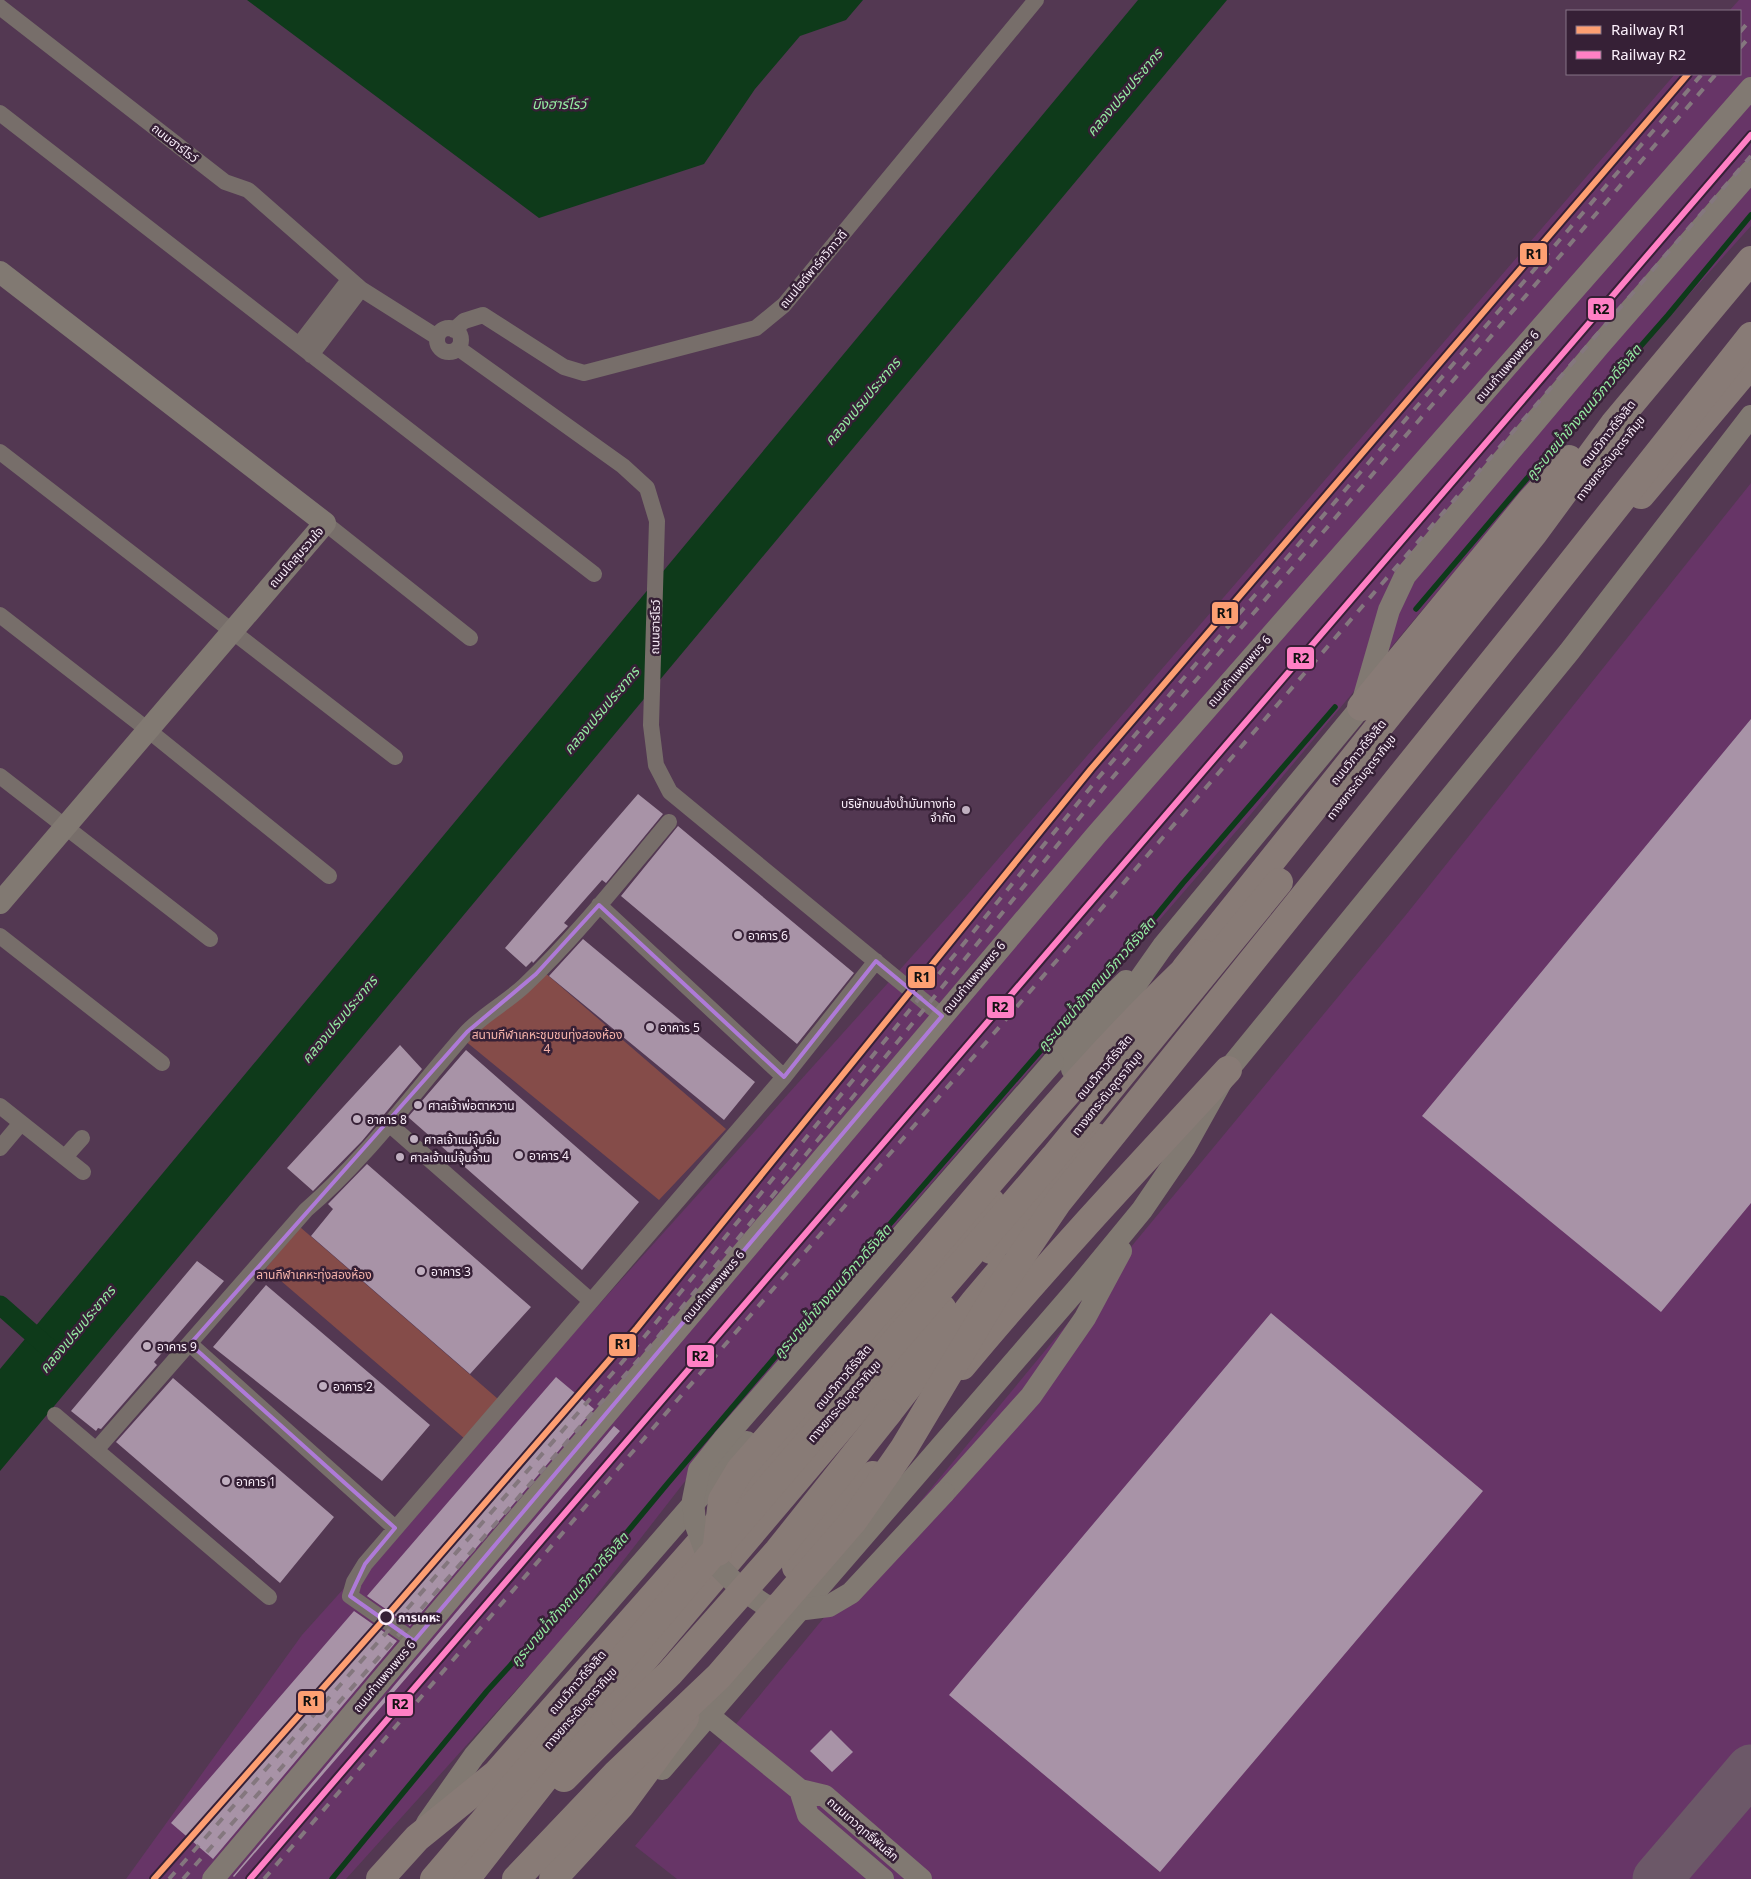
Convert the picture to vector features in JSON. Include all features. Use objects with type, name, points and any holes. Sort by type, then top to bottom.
[{"type":"highway","name":"ถนนวิภาวดีรังสิต","points":[[380,1879],[416,1838],[496,1774],[776,1457],[1148,1015],[1534,533],[1614,424],[1751,260]]},
{"type":"highway","name":"ทางยกระดับอุตราภิมุข","points":[[434,1879],[1054,1157],[1279,882],[1608,461],[1751,284]]},
{"type":"highway","points":[[467,1879],[583,1759],[670,1673],[778,1551],[974,1302],[1058,1202],[1527,619],[1751,336]]},
{"type":"highway","points":[[467,1879],[564,1754],[1000,1239],[1298,924],[1566,586],[1751,364]]},
{"type":"highway","points":[[1361,707],[1530,502],[1578,449],[1614,424]]},
{"type":"highway","points":[[720,1569],[717,1544],[722,1500],[740,1470],[1102,1054],[1158,994],[1279,882]]},
{"type":"highway","points":[[553,1879],[621,1805],[789,1576],[995,1327],[1132,1173],[1228,1070]]},
{"type":"highway","points":[[516,1879],[616,1774],[719,1676],[854,1520],[904,1448],[1000,1289],[1058,1202]]},
{"type":"main road","name":"ถนนกำแพงเพชร 6","points":[[213,1879],[1096,834],[1751,88]]},
{"type":"main road","points":[[1361,707],[1389,610],[1405,576],[1605,339],[1751,172]]},
{"type":"main road","name":"ถนนโกสุมรวมใจ","points":[[0,272],[325,523],[0,903]]},
{"type":"main road","points":[[568,1879],[1077,1289],[1142,1210],[1186,1146],[1228,1070],[1569,652],[1751,416]]},
{"type":"main road","name":"ถนนวิภาวดีรังสิต","points":[[416,1838],[474,1756],[1101,1034],[1163,946],[1361,707]]},
{"type":"main road","points":[[1142,1210],[1085,1318],[1031,1396],[876,1568],[851,1593],[829,1606],[797,1610],[765,1605],[740,1588],[707,1555],[694,1523],[693,1500],[699,1470],[729,1432],[1053,1062],[1081,1025],[1163,946]]},
{"type":"main road","name":"ถนนเทวฤทธิ์พันลึก","points":[[708,1715],[800,1790],[825,1796],[921,1879]]},
{"type":"main road","name":"ถนนเทวฤทธิ์พันลึก","points":[[800,1790],[808,1815],[883,1879]]},
{"type":"street","name":"ถนนไฮด์พาร์ควิภาวดี","points":[[454,330],[464,321],[483,315],[564,367],[584,373],[756,328],[784,305],[1036,0]]},
{"type":"street","name":"ถนนฮาร์โรว์","points":[[0,6],[225,182],[248,190],[355,284],[437,337],[438,348],[448,353],[458,348],[623,466],[647,488],[657,521],[651,725],[656,765],[664,783],[670,792],[942,1016]]},
{"type":"street","points":[[0,113],[594,574]]},
{"type":"street","points":[[305,350],[355,284]]},
{"type":"street","points":[[437,337],[444,329],[454,330],[461,338],[458,348]]},
{"type":"street","points":[[0,452],[395,757]]},
{"type":"street","points":[[325,523],[470,638]]},
{"type":"street","points":[[0,615],[148,730],[329,876]]},
{"type":"street","points":[[0,776],[210,939]]},
{"type":"street","points":[[96,1450],[306,1210],[324,1194],[389,1124],[467,1032],[523,988],[599,904],[669,822]]},
{"type":"street","points":[[599,904],[784,1076]]},
{"type":"street","points":[[0,936],[162,1063]]},
{"type":"street","points":[[414,1641],[350,1596],[357,1576],[395,1528],[784,1076],[876,961]]},
{"type":"street","points":[[0,1106],[83,1172]]},
{"type":"street","points":[[0,1148],[21,1123]]},
{"type":"street","points":[[389,1124],[592,1300]]},
{"type":"street","points":[[65,1157],[82,1138]]},
{"type":"street","points":[[190,1344],[395,1528]]},
{"type":"street","points":[[55,1415],[269,1597]]},
{"type":"highlighted area","points":[[599,905],[784,1077],[876,961],[942,1016],[414,1641],[350,1596],[365,1564],[395,1528],[190,1344],[467,1032],[536,974]]},
{"type":"shaded area","points":[[1739,0],[1751,0],[1751,226],[1659,328],[1246,820],[788,1349],[563,1638],[346,1879],[126,1879],[302,1635],[967,895],[1674,75],[1741,75],[1741,10],[1730,10]]},
{"type":"shaded area","points":[[1751,483],[1751,1879],[677,1879],[635,1846],[1405,916]]},
{"type":"green space","name":"สนามกีฬาเคหะชุมชนทุ่งสองห้อง 4","points":[[544,972],[726,1129],[659,1200],[464,1040]]},
{"type":"green space","name":"ลานกีฬาเคหะทุ่งสองห้อง","points":[[300,1227],[498,1399],[465,1439],[266,1268]]},
{"type":"water","name":"บึงฮาร์โรว์","points":[[247,0],[863,0],[846,20],[800,36],[755,89],[704,164],[539,218]]},
{"type":"water","name":"คลองเปรมประชากร","points":[[1138,0],[1227,0],[0,1471],[0,1369]]},
{"type":"building","points":[[1751,719],[1751,1203],[1661,1312],[1422,1116]]},
{"type":"building","points":[[638,794],[663,814],[606,883],[602,880],[564,923],[568,926],[533,963],[532,961],[526,967],[505,948]]},
{"type":"building","name":"อาคาร 6","points":[[678,826],[854,973],[797,1044],[621,896]]},
{"type":"building","name":"อาคาร 5","points":[[583,939],[755,1082],[724,1120],[549,976]]},
{"type":"building","name":"อาคาร 8","points":[[400,1045],[422,1069],[362,1141],[313,1191],[287,1168]]},
{"type":"building","name":"อาคาร 4","points":[[466,1050],[639,1202],[582,1270],[408,1117]]},
{"type":"building","name":"อาคาร 3","points":[[367,1164],[531,1307],[470,1374],[311,1236],[333,1209],[328,1204]]},
{"type":"building","name":"อาคาร 9","points":[[197,1261],[224,1281],[154,1362],[157,1365],[101,1429],[98,1428],[96,1431],[71,1411]]},
{"type":"building","name":"อาคาร 2","points":[[266,1285],[430,1425],[382,1481],[213,1347]]},
{"type":"building","points":[[1271,1313],[1483,1491],[1160,1872],[949,1695]]},
{"type":"building","points":[[556,1377],[594,1409],[410,1626],[367,1596]]},
{"type":"building","name":"อาคาร 1","points":[[173,1378],[334,1517],[280,1583],[116,1442]]},
{"type":"building","points":[[614,1426],[620,1431],[234,1877],[233,1876]]},
{"type":"building","points":[[354,1611],[397,1641],[213,1859],[171,1823]]},
{"type":"building","points":[[831,1730],[853,1752],[832,1772],[810,1751]]},
{"type":"waterway","name":"คูระบายน้ำข้างถนนวิภาวดีรังสิต","points":[[1416,609],[1668,315],[1751,215]]},
{"type":"waterway","name":"คูระบายน้ำข้างถนนวิภาวดีรังสิต","points":[[332,1879],[487,1691],[579,1590],[804,1323],[1128,950],[1183,883],[1335,707]]},
{"type":"waterway","name":"คลองเปรมประชากร","points":[[0,1305],[50,1349]]},
{"type":"taxiway","points":[[1657,1879],[1751,1769]]},
{"type":"railway","points":[[1741,31],[1751,19]]},
{"type":"railway","points":[[1741,47],[1751,35]]},
{"type":"railway","points":[[169,1879],[645,1336],[1099,777],[1701,75]]},
{"type":"railway","points":[[183,1879],[653,1343],[1107,784],[1715,75]]},
{"type":"railway","points":[[250,1879],[1751,135]]},
{"type":"railway","points":[[264,1879],[1751,156]]},
{"type":"rail line","name":"R1","points":[[154,1879],[386,1617],[637,1328],[1091,769],[1687,75]]},
{"type":"rail line","name":"R2","points":[[250,1879],[1751,135]]},
{"type":"place","name":"บริษัทขนส่งน้ำมันทางท่อ จำกัด","points":[[966,810]]},
{"type":"place","name":"อาคาร 6","points":[[738,935]]},
{"type":"place","name":"อาคาร 5","points":[[650,1027]]},
{"type":"place","name":"ศาลเจ้าพ่อตาหวาน","points":[[418,1105]]},
{"type":"place","name":"อาคาร 8","points":[[357,1119]]},
{"type":"place","name":"ศาลเจ้าแม่จุ๋มจิ๋ม","points":[[414,1139]]},
{"type":"place","name":"อาคาร 4","points":[[519,1155]]},
{"type":"place","name":"ศาลเจ้าแม่จุ้นจ้าน","points":[[400,1157]]},
{"type":"place","name":"อาคาร 3","points":[[421,1271]]},
{"type":"place","name":"อาคาร 9","points":[[147,1346]]},
{"type":"place","name":"อาคาร 2","points":[[323,1386]]},
{"type":"place","name":"อาคาร 1","points":[[226,1481]]},
{"type":"place","name":"การเคหะ","points":[[386,1617]]}]
